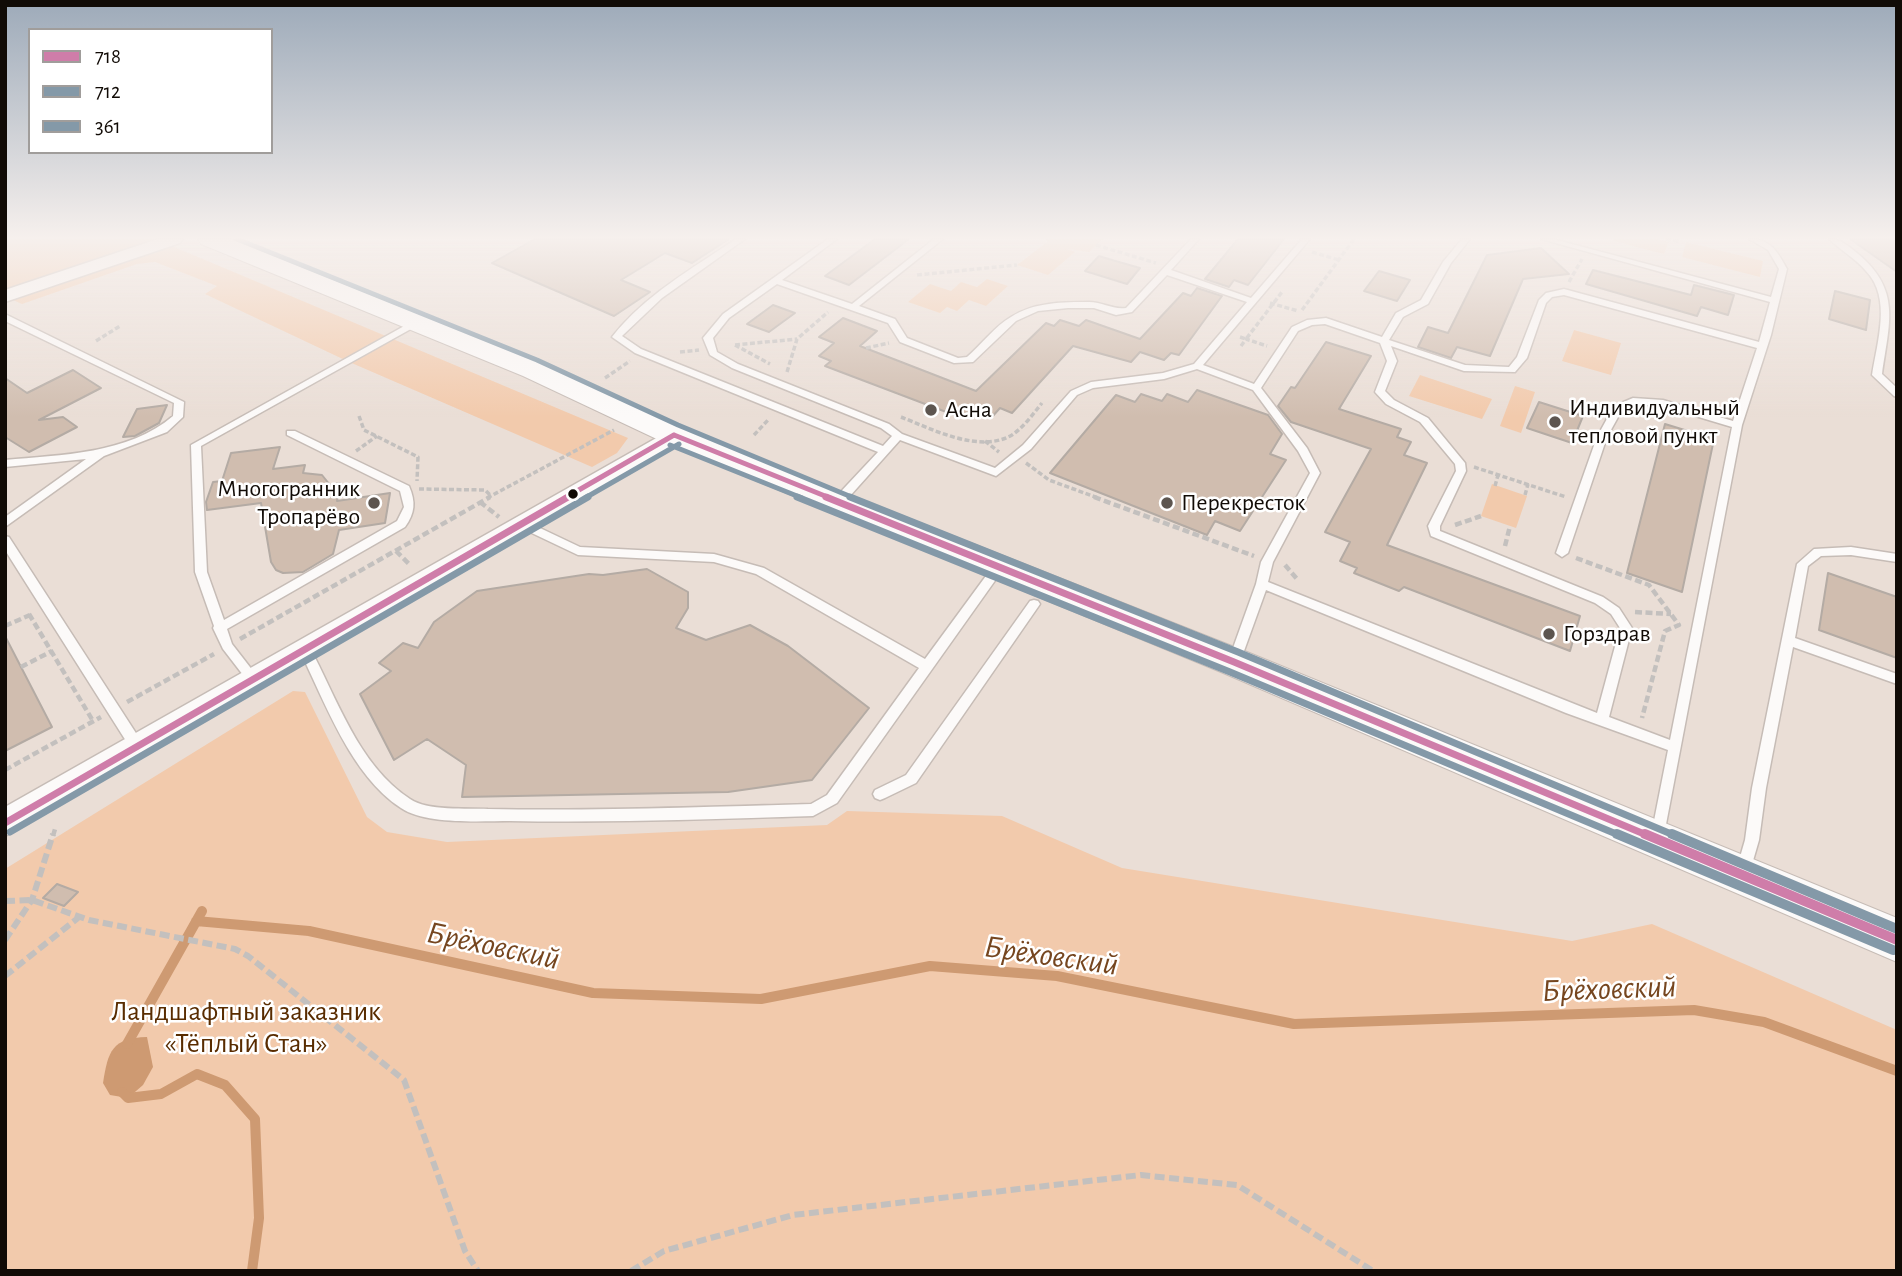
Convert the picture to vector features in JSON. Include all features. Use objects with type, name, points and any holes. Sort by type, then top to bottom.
[{"type":"main road","points":[[355,299],[533,370],[674,435],[837,503],[1234,663],[1897,940]]},
{"type":"street","points":[[5,823],[674,435]]},
{"type":"lane","points":[[659,299],[617,337],[638,351],[883,450]]},
{"type":"lane","points":[[750,299],[726,316],[708,338],[713,353],[734,366],[885,426],[898,436],[996,472],[1015,458],[1074,393],[1091,386],[1173,374],[1197,366],[1254,299]]},
{"type":"lane","points":[[828,299],[892,321],[903,341],[957,361],[970,360],[1013,319],[1036,309],[1068,305],[1095,306],[1116,312],[1129,310],[1140,299]]},
{"type":"lane","points":[[853,307],[864,299]]},
{"type":"lane","points":[[1384,341],[1399,315],[1427,299]]},
{"type":"lane","points":[[1256,388],[1296,329],[1326,321],[1464,368],[1512,370],[1522,358],[1545,299]]},
{"type":"lane","points":[[1588,299],[1762,346]]},
{"type":"lane","points":[[1657,840],[1737,425],[1774,300],[1769,299]]},
{"type":"lane","points":[[1885,299],[1877,375],[1897,394]]},
{"type":"lane","points":[[5,317],[179,402],[178,417],[163,430],[100,454],[5,464]]},
{"type":"lane","points":[[254,680],[227,646],[201,572],[196,445],[415,323]]},
{"type":"lane","points":[[1384,341],[1392,362],[1380,392],[1390,402],[1424,420],[1460,463],[1461,471],[1434,526],[1435,533],[1599,600],[1615,611],[1626,628],[1602,719]]},
{"type":"lane","points":[[716,382],[734,366]]},
{"type":"lane","points":[[1197,366],[1256,388],[1303,450],[1315,473],[1268,562],[1234,663]]},
{"type":"lane","points":[[1562,553],[1602,437],[1618,408],[1633,401],[1663,403],[1737,425]]},
{"type":"lane","points":[[219,628],[401,524],[407,517],[411,505],[404,489],[291,433]]},
{"type":"lane","points":[[837,503],[898,436]]},
{"type":"lane","points":[[5,523],[100,454]]},
{"type":"lane","points":[[521,523],[578,551],[714,558],[760,571],[928,667]]},
{"type":"lane","points":[[5,540],[138,748]]},
{"type":"lane","points":[[1741,875],[1752,840],[1759,788],[1803,564],[1818,552],[1851,551],[1897,558]]},
{"type":"lane","points":[[305,649],[344,726],[373,774],[407,807],[455,814],[598,817],[813,810],[832,799],[998,568]]},
{"type":"lane","points":[[1262,584],[1558,704],[1675,747]]},
{"type":"lane","points":[[880,793],[911,779],[1034,604]]},
{"type":"lane","points":[[1788,640],[1897,679]]},
{"type":"path","points":[[1254,299],[1301,312],[1317,322]]},
{"type":"path","points":[[1294,321],[1311,299]]},
{"type":"path","points":[[735,345],[764,358],[786,375],[797,339],[839,302]]},
{"type":"path","points":[[96,341],[120,326]]},
{"type":"path","points":[[1241,346],[1246,339],[1274,348]]},
{"type":"path","points":[[866,348],[903,341]]},
{"type":"path","points":[[605,378],[630,360]]},
{"type":"path","points":[[890,413],[954,437],[985,441],[1010,436],[1046,399]]},
{"type":"path","points":[[359,416],[364,430],[418,457],[416,489],[485,490],[491,496]]},
{"type":"path","points":[[754,435],[772,416]]},
{"type":"path","points":[[5,770],[491,496],[618,428]]},
{"type":"path","points":[[360,448],[378,435]]},
{"type":"path","points":[[985,441],[1033,466],[1049,480],[1284,566]]},
{"type":"path","points":[[1460,463],[1580,501]]},
{"type":"path","points":[[1495,485],[1498,475]]},
{"type":"path","points":[[1525,495],[1528,484]]},
{"type":"path","points":[[1562,553],[1649,585],[1679,625],[1665,631],[1642,718],[1641,733]]},
{"type":"path","points":[[24,606],[93,721]]},
{"type":"path","points":[[1615,611],[1672,614]]},
{"type":"path","points":[[5,626],[30,615]]},
{"type":"path","points":[[21,667],[52,651]]},
{"type":"path","points":[[5,940],[32,900],[55,829]]},
{"type":"path","points":[[5,901],[32,900],[79,918],[235,950],[248,956],[404,1080],[465,1251],[478,1271]]},
{"type":"path","points":[[5,976],[79,918]]},
{"type":"path","points":[[631,1271],[664,1251],[793,1215],[1141,1175],[1237,1185],[1373,1271]]},
{"type":"green space","points":[[17,299],[38,299],[22,304],[13,300]]},
{"type":"green space","points":[[215,299],[297,299],[628,438],[617,453],[592,467],[347,361]]},
{"type":"green space","points":[[912,299],[994,299],[986,306],[969,300],[957,311],[947,307],[940,313],[908,302]]},
{"type":"green space","points":[[1574,330],[1621,343],[1611,375],[1562,361]]},
{"type":"green space","points":[[1420,375],[1492,399],[1482,419],[1409,396]]},
{"type":"green space","points":[[1515,386],[1535,392],[1521,433],[1500,426]]},
{"type":"green space","points":[[1492,484],[1527,496],[1516,528],[1481,516]]},
{"type":"green space","name":"Ландшафтный заказник «Тёплый Стан»","points":[[293,691],[305,692],[367,817],[387,832],[447,842],[827,825],[847,811],[1002,816],[1122,868],[1572,941],[1652,924],[1897,1030],[1897,1271],[5,1271],[5,869]]},
{"type":"shaded area","points":[[147,1037],[153,1067],[143,1085],[128,1098],[110,1095],[103,1083],[107,1062],[114,1048],[126,1040]]},
{"type":"building","points":[[574,299],[640,299],[614,316]]},
{"type":"building","points":[[1178,299],[1220,299],[1179,355],[1171,353],[1164,360],[1140,352],[1131,362],[1073,346],[1012,413],[1000,408],[991,418],[971,410],[962,418],[825,366],[831,361],[819,356],[834,343],[819,337],[843,318],[877,331],[860,346],[976,391],[1046,323],[1054,326],[1060,320],[1079,326],[1086,320],[1140,339]]},
{"type":"building","points":[[1465,299],[1515,299],[1490,356],[1457,347],[1451,358],[1418,347],[1428,327],[1448,333]]},
{"type":"building","points":[[1636,299],[1733,299],[1728,315],[1701,307],[1697,316]]},
{"type":"building","points":[[1833,299],[1870,300],[1866,330],[1829,319]]},
{"type":"building","points":[[773,305],[795,313],[769,332],[747,324]]},
{"type":"building","points":[[1326,342],[1371,356],[1339,409],[1401,429],[1397,437],[1411,442],[1404,455],[1427,463],[1387,545],[1580,616],[1570,651],[1404,587],[1399,591],[1354,573],[1357,568],[1340,561],[1350,542],[1325,532],[1371,449],[1291,422],[1278,406],[1291,387],[1295,388]]},
{"type":"building","points":[[73,370],[101,388],[39,420],[63,417],[77,427],[29,452],[5,437],[5,378],[27,393]]},
{"type":"building","points":[[1197,390],[1268,415],[1282,434],[1270,454],[1286,460],[1240,531],[1215,521],[1207,535],[1050,473],[1116,395],[1135,402],[1141,394],[1162,401],[1167,394],[1188,402]]},
{"type":"building","name":"Индивидуальный тепловой пункт","points":[[1539,402],[1583,416],[1572,443],[1527,428]]},
{"type":"building","points":[[167,405],[159,423],[135,436],[123,437],[137,409]]},
{"type":"building","points":[[1665,424],[1714,439],[1682,592],[1627,573]]},
{"type":"building","points":[[280,447],[273,469],[305,465],[303,473],[322,475],[330,485],[340,483],[337,501],[390,493],[385,523],[339,530],[333,554],[303,572],[283,573],[276,570],[271,562],[261,503],[207,510],[206,502],[213,482],[222,481],[231,453]]},
{"type":"building","points":[[647,569],[688,592],[688,608],[676,628],[706,640],[750,625],[788,646],[869,708],[812,780],[728,792],[462,797],[466,765],[427,739],[394,760],[360,694],[391,671],[379,663],[403,643],[418,648],[434,622],[477,591],[589,574],[603,575]]},
{"type":"building","points":[[1828,573],[1897,597],[1897,658],[1819,630]]},
{"type":"building","points":[[5,636],[52,727],[5,751]]},
{"type":"building","points":[[57,884],[78,892],[64,906],[43,898]]},
{"type":"waterway","points":[[196,921],[202,911]]},
{"type":"waterway","points":[[127,1044],[196,921]]},
{"type":"waterway","name":"Брёховский","points":[[196,921],[309,931],[593,993],[761,999],[930,966],[1057,976],[1294,1024],[1694,1010],[1764,1022],[1897,1071]]},
{"type":"waterway","points":[[122,1092],[128,1098],[161,1094],[197,1074],[225,1085],[255,1119],[259,1218],[252,1271]]},
{"type":"transit line","name":"361","points":[[385,299],[537,360],[678,425],[841,493],[1238,652],[1897,929]]},
{"type":"transit line","name":"718","points":[[674,435],[1234,662],[1897,940]]},
{"type":"transit line","name":"718","points":[[5,823],[674,435]]},
{"type":"transit line","name":"712","points":[[10,832],[679,444]]},
{"type":"transit line","name":"712","points":[[670,445],[1230,672],[1893,950]]},
{"type":"place","name":"Асна","points":[[931,410]]},
{"type":"place","name":"Индивидуальный тепловой пункт","points":[[1555,422]]},
{"type":"place","name":"Многогранник Тропарёво","points":[[374,503]]},
{"type":"place","name":"Перекресток","points":[[1167,503]]},
{"type":"place","name":"Горздрав","points":[[1549,634]]}]
